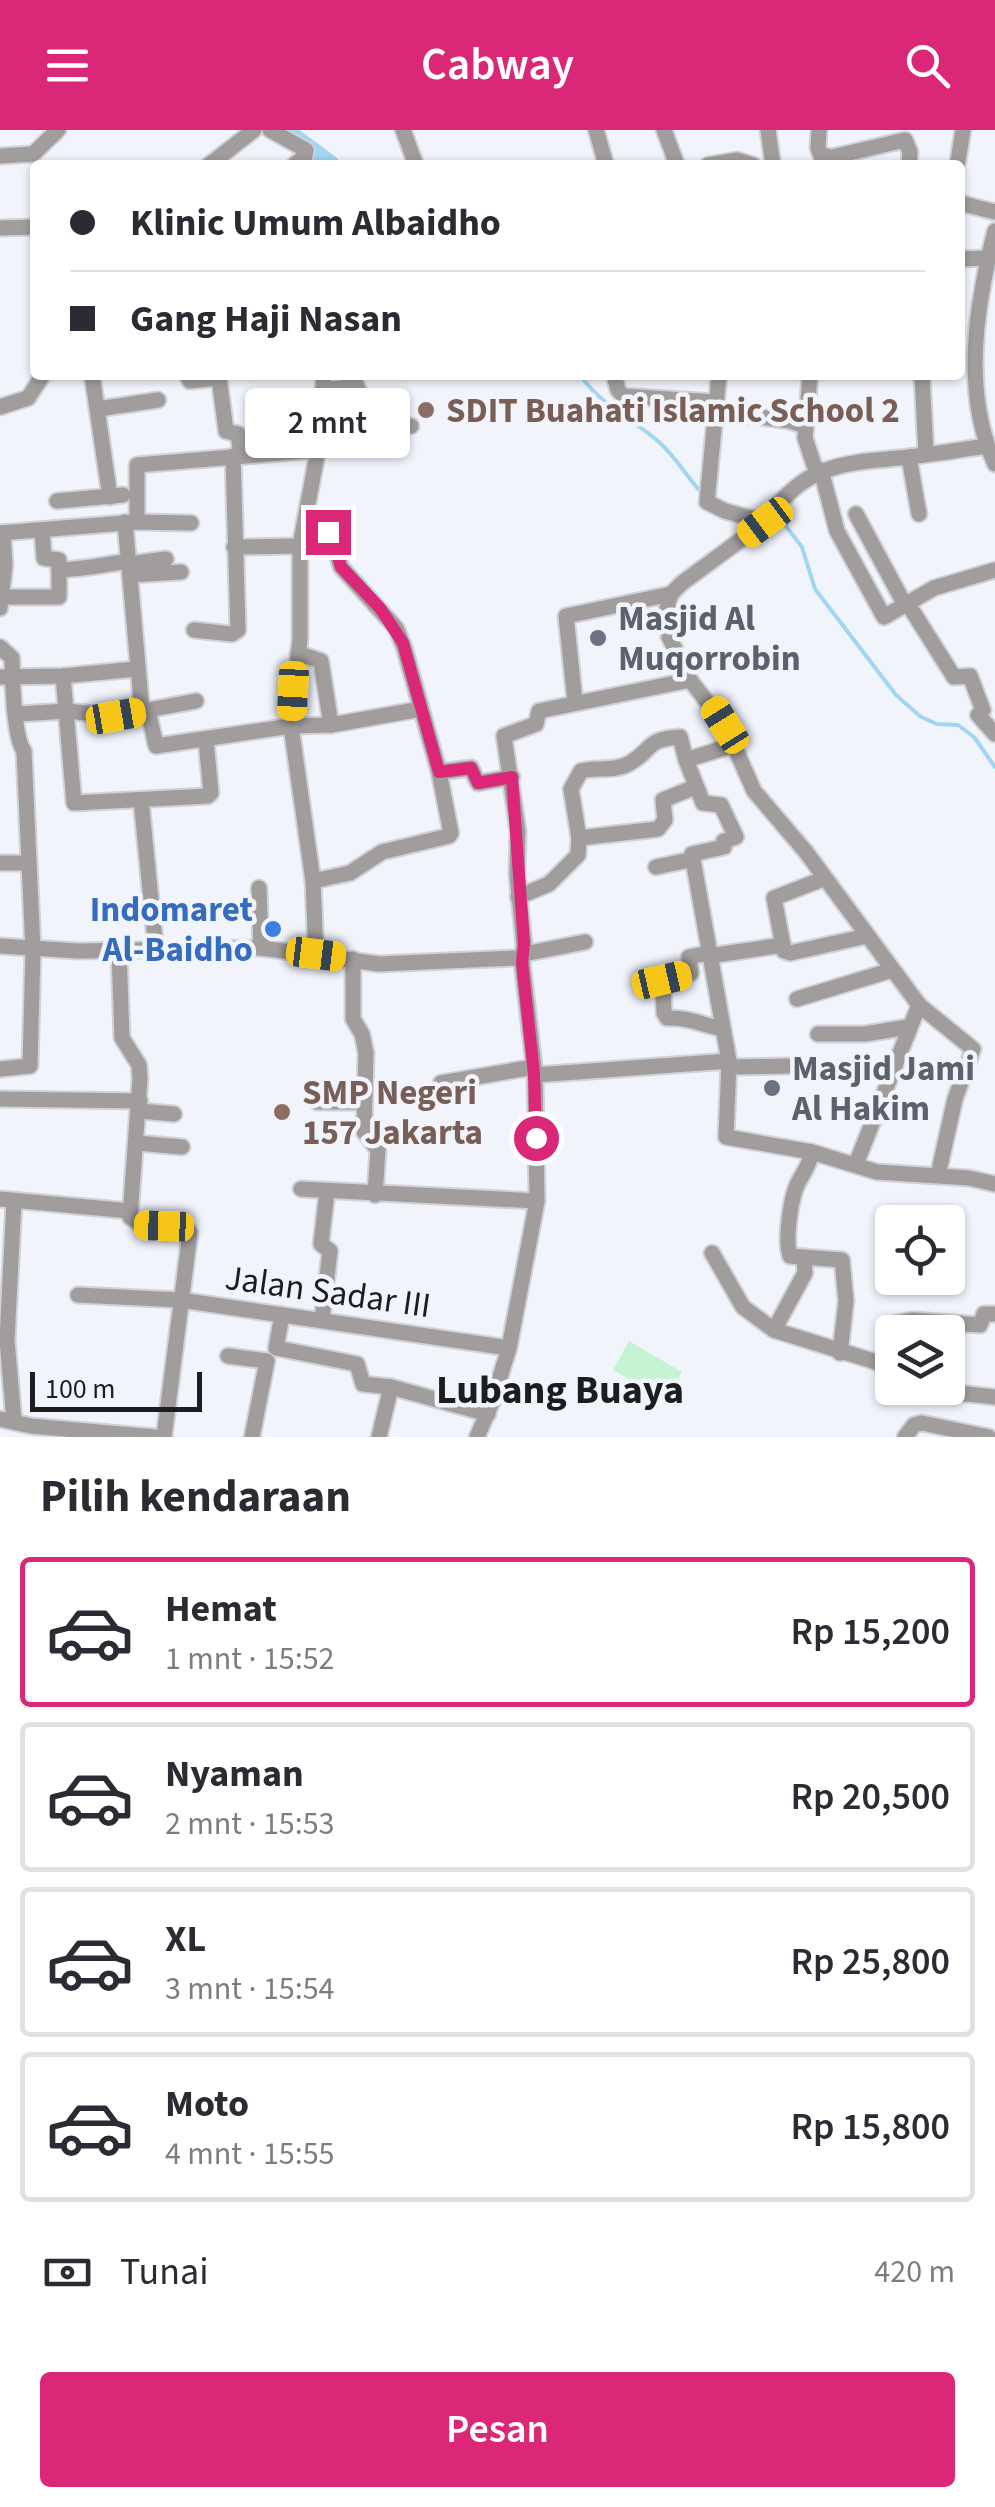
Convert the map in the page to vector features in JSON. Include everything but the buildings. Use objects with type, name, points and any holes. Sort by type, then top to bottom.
[{"type":"street","points":[[0,156],[33,154],[58,130]]},
{"type":"street","points":[[215,160],[254,130]]},
{"type":"street","points":[[270,130],[306,150],[299,160]]},
{"type":"street","points":[[403,130],[414,160]]},
{"type":"street","points":[[596,130],[605,160]]},
{"type":"street","points":[[664,130],[675,160]]},
{"type":"street","points":[[768,130],[772,160]]},
{"type":"street","points":[[819,130],[818,148],[823,160],[876,137],[905,140],[909,160]]},
{"type":"street","points":[[958,160],[963,130]]},
{"type":"street","points":[[965,205],[995,212]]},
{"type":"street","points":[[0,228],[30,227]]},
{"type":"street","points":[[965,257],[992,246]]},
{"type":"street","points":[[992,246],[978,337],[978,395],[987,446],[995,464]]},
{"type":"street","points":[[965,333],[995,345]]},
{"type":"street","points":[[0,407],[28,398],[40,380]]},
{"type":"street","points":[[58,502],[116,496],[93,380]]},
{"type":"street","points":[[194,630],[232,634],[238,630],[234,547],[238,434],[226,431],[220,380]]},
{"type":"street","points":[[615,380],[624,396],[715,407],[804,426]]},
{"type":"street","points":[[718,380],[708,498],[768,517]]},
{"type":"street","points":[[809,380],[804,426],[808,450],[836,531],[884,617],[934,588],[995,570]]},
{"type":"street","points":[[922,380],[926,454]]},
{"type":"street","points":[[316,954],[313,882],[291,726],[298,653],[300,546],[319,442],[324,383],[357,386],[362,400]]},
{"type":"street","points":[[98,409],[158,400]]},
{"type":"street","points":[[411,426],[237,456],[138,466],[129,566],[136,669],[155,746],[420,710]]},
{"type":"street","points":[[576,702],[566,616],[671,594],[768,517],[818,471],[862,459],[987,446]]},
{"type":"street","points":[[909,456],[919,514]]},
{"type":"street","points":[[856,514],[954,677],[970,676],[983,710],[978,716],[995,734]]},
{"type":"street","points":[[42,530],[44,558],[59,560],[59,597],[0,603],[5,565],[1,533],[131,522],[191,523]]},
{"type":"street","points":[[304,525],[332,534],[341,567],[396,628],[439,772],[450,836],[382,852],[350,873],[313,882]]},
{"type":"street","points":[[234,547],[300,546]]},
{"type":"street","points":[[129,566],[166,560]]},
{"type":"street","points":[[59,570],[101,568],[109,564],[181,572]]},
{"type":"street","points":[[671,594],[666,621],[675,652],[690,680],[714,708],[754,791],[919,1005],[973,1049],[955,1099],[938,1175]]},
{"type":"street","points":[[0,647],[12,658],[6,677],[18,714],[19,745],[24,751],[32,950],[30,1066],[0,1070]]},
{"type":"street","points":[[298,653],[321,660],[331,724]]},
{"type":"street","points":[[6,677],[136,669]]},
{"type":"street","points":[[63,676],[74,804],[210,794],[206,740]]},
{"type":"street","points":[[478,1437],[509,1348],[538,1201],[534,1071],[518,897],[518,830],[504,736],[536,724],[539,711],[690,680]]},
{"type":"street","points":[[18,714],[68,711],[116,716],[196,701]]},
{"type":"street","points":[[518,897],[549,884],[578,855],[571,789],[581,771],[630,763],[650,743],[679,736],[695,787],[705,804],[721,805],[736,838],[724,840],[724,847],[693,853],[729,1064],[726,1138],[812,1152],[878,1172],[938,1175],[995,1184]]},
{"type":"street","points":[[0,742],[19,745]]},
{"type":"street","points":[[686,760],[734,745]]},
{"type":"street","points":[[439,772],[471,768],[478,783],[512,777]]},
{"type":"street","points":[[579,838],[658,829],[665,820],[663,800],[695,787]]},
{"type":"street","points":[[141,800],[156,950]]},
{"type":"street","points":[[656,867],[694,859]]},
{"type":"street","points":[[0,863],[28,863]]},
{"type":"street","points":[[823,878],[774,898],[788,953],[868,936]]},
{"type":"street","points":[[258,888],[261,948]]},
{"type":"street","points":[[0,946],[119,951],[261,948],[379,964],[523,958],[585,942]]},
{"type":"street","points":[[724,1029],[704,1026],[690,1018],[666,1018],[662,980],[692,973],[690,957],[783,945]]},
{"type":"street","points":[[119,951],[122,1038],[138,1064],[140,1106],[130,1216],[135,1223],[185,1226],[189,1230],[164,1437]]},
{"type":"street","points":[[354,959],[353,1019],[362,1034],[366,1053],[364,1132],[378,1150],[375,1195]]},
{"type":"street","points":[[797,999],[892,970]]},
{"type":"street","points":[[856,1164],[919,1005]]},
{"type":"street","points":[[818,1034],[864,1034],[908,1027]]},
{"type":"street","points":[[441,1083],[534,1071],[729,1064],[788,1066]]},
{"type":"street","points":[[2,1100],[140,1106],[174,1114]]},
{"type":"street","points":[[317,1102],[363,1102]]},
{"type":"street","points":[[137,1143],[182,1146]]},
{"type":"street","points":[[812,1152],[808,1174],[799,1181],[787,1251],[790,1256],[842,1260],[846,1324],[840,1353]]},
{"type":"street","points":[[301,1189],[538,1201]]},
{"type":"street","points":[[322,1320],[330,1252],[321,1244],[327,1192]]},
{"type":"street","points":[[130,1210],[7,1200],[3,1294],[7,1420],[31,1432],[155,1437]]},
{"type":"street","points":[[712,1254],[743,1307],[774,1330],[875,1362]]},
{"type":"street","points":[[774,1330],[805,1273],[804,1257]]},
{"type":"street","name":"Jalan Sadar III","points":[[78,1295],[180,1300],[509,1348]]},
{"type":"street","points":[[282,1314],[276,1348],[357,1364],[363,1384],[392,1387],[488,1414]]},
{"type":"street","points":[[965,1324],[980,1325],[984,1314],[995,1314]]},
{"type":"street","points":[[228,1356],[267,1361],[252,1437]]},
{"type":"street","points":[[379,1437],[392,1387]]},
{"type":"street","points":[[965,1394],[995,1396]]},
{"type":"street","points":[[905,1437],[914,1425],[922,1423],[989,1437]]},
{"type":"green space","points":[[629,1341],[682,1372],[666,1401],[613,1370]]},
{"type":"waterway","points":[[292,137],[323,160]]},
{"type":"waterway","points":[[584,380],[665,448],[701,492]]},
{"type":"waterway","points":[[778,516],[802,547],[815,589],[896,695],[921,717],[937,724],[958,725],[974,737],[995,767]]},
{"type":"place","name":"SDIT Buahati Islamic School 2","points":[[426,410]]},
{"type":"place","name":"Masjid Al Muqorrobin","points":[[598,638]]},
{"type":"place","name":"Indomaret Al-Baidho","points":[[273,929]]},
{"type":"place","name":"Masjid Jami Al Hakim","points":[[772,1088]]},
{"type":"place","name":"SMP Negeri 157 Jakarta","points":[[282,1112]]},
{"type":"district","name":"Lubang Buaya","points":[[560,1389]]},
{"type":"route","points":[[328,532],[332,534],[341,567],[380,608],[403,643],[439,772],[471,768],[478,783],[512,777],[536,1138]]}]
